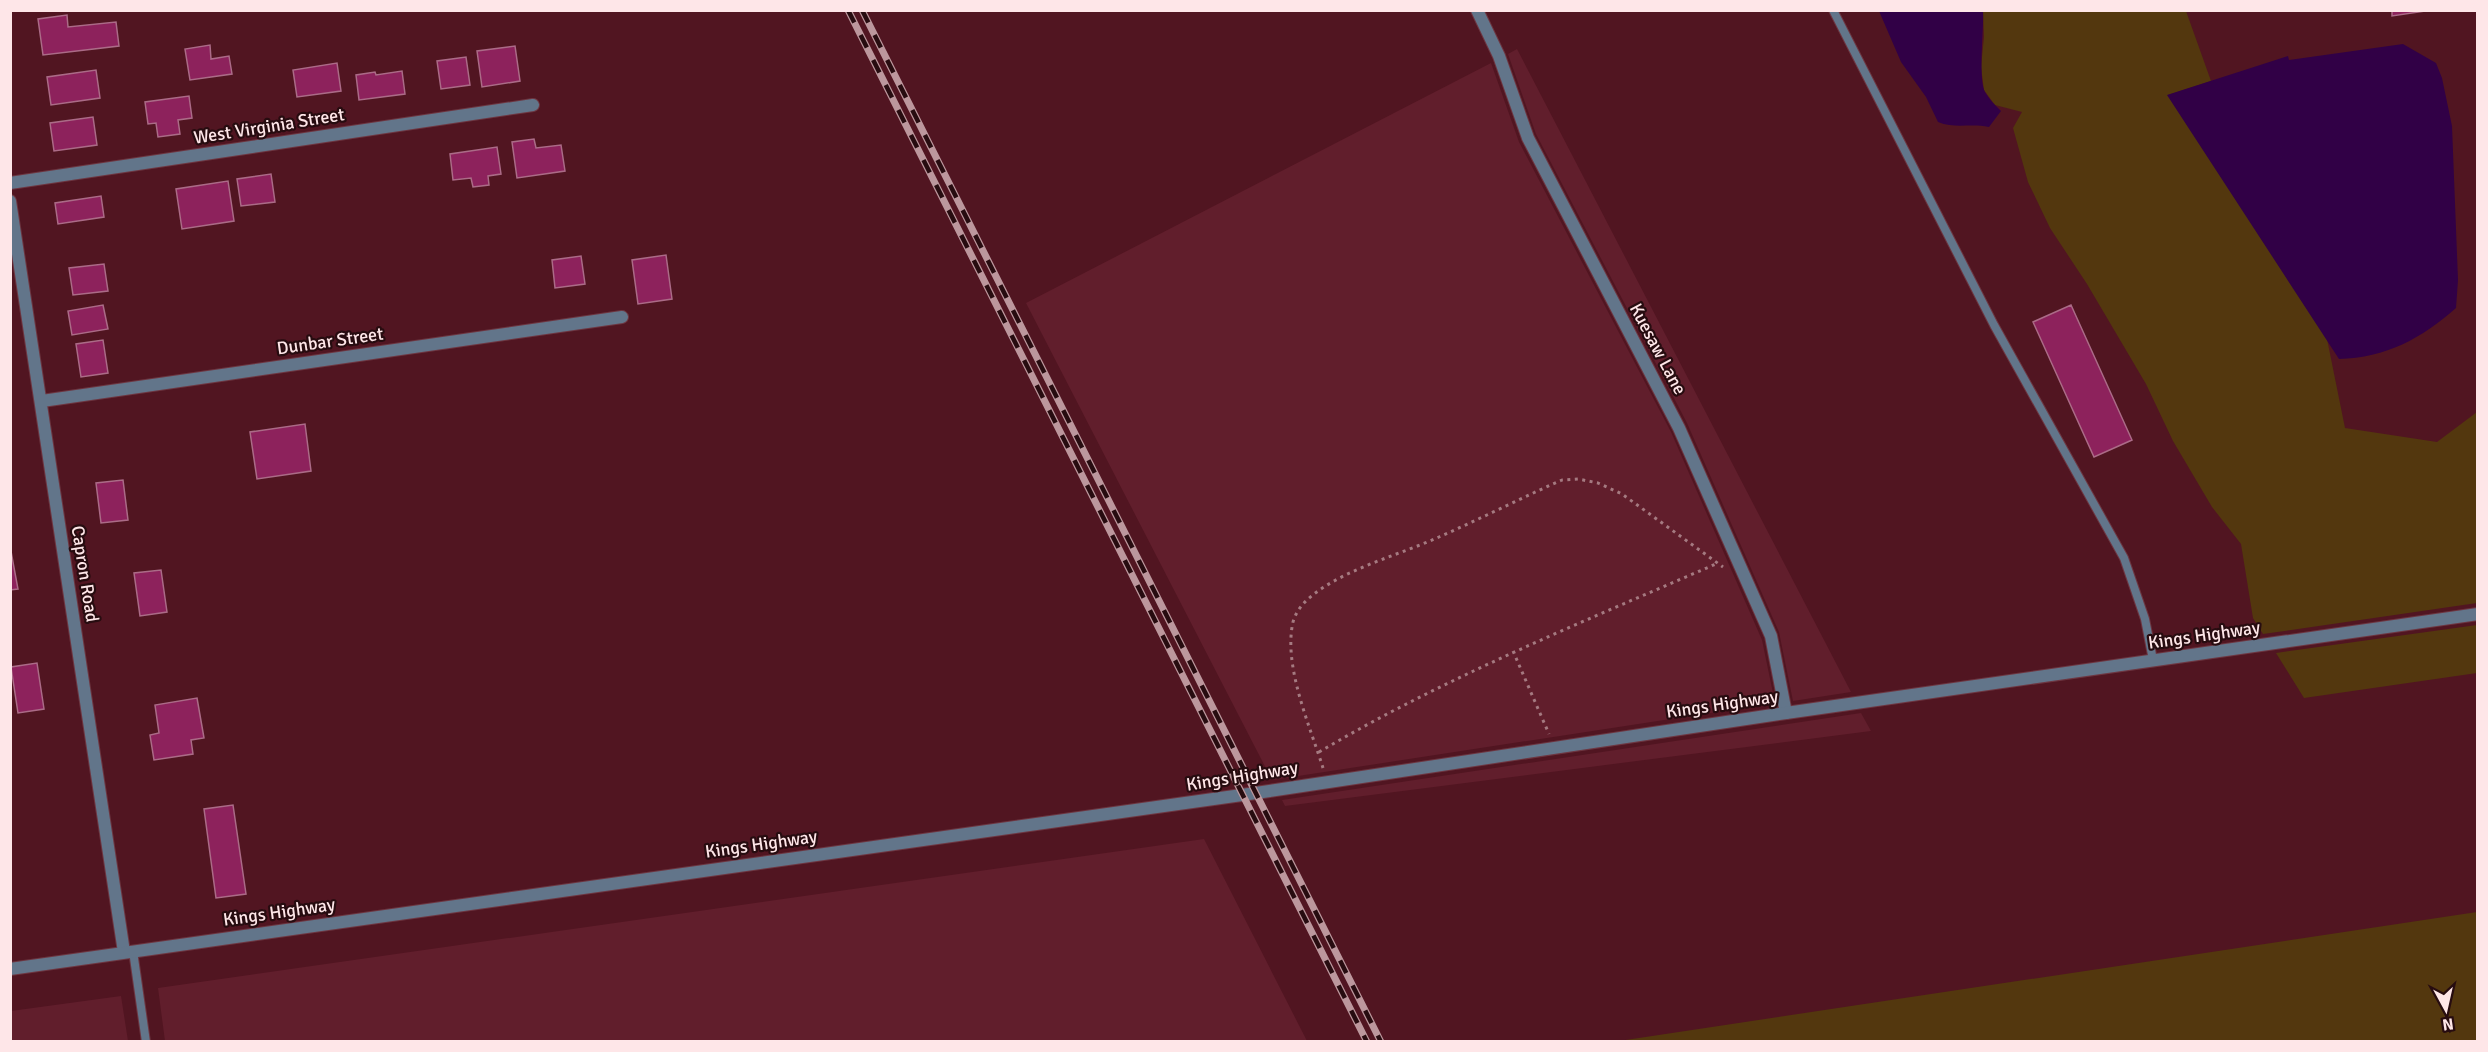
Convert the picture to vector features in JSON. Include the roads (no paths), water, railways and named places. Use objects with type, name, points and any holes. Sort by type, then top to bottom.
[{"type":"street","name":"Kuesaw Lane","points":[[1477,10],[1499,56],[1528,138],[1679,428],[1767,626],[1786,713]]},
{"type":"street","name":"West Virginia Street","points":[[10,183],[533,105]]},
{"type":"street","name":"Capron Road","points":[[10,201],[128,952]]},
{"type":"street","name":"Dunbar Street","points":[[42,401],[622,317]]},
{"type":"street","name":"Kings Highway","points":[[10,969],[1250,794],[1786,713],[2478,614]]},
{"type":"lane","points":[[1833,10],[1994,325],[2124,558],[2145,619],[2153,660]]},
{"type":"lane","points":[[128,952],[146,1041]]},
{"type":"railway","points":[[848,10],[1367,1042]]},
{"type":"railway","points":[[862,10],[1381,1042]]}]
